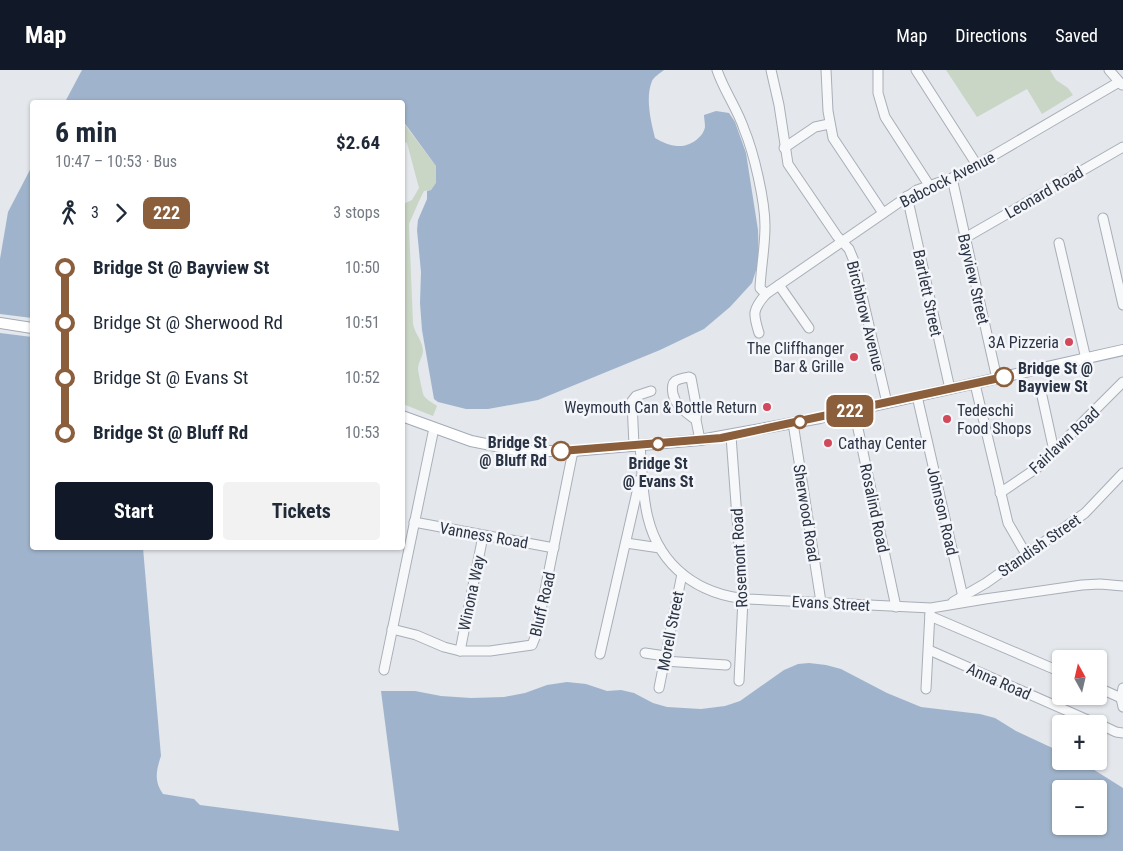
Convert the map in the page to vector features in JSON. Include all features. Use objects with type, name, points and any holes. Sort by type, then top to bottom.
[{"type":"main road","points":[[0,323],[30,328]]},
{"type":"main road","points":[[405,417],[474,442],[508,449],[573,451],[637,446],[731,436],[1123,350]]},
{"type":"street","points":[[717,70],[727,96],[745,130],[755,166],[764,213],[764,247],[760,288],[766,294]]},
{"type":"street","name":"Birchbrow Avenue","points":[[771,70],[788,164],[852,254],[887,403]]},
{"type":"street","points":[[826,70],[829,124],[833,138],[883,214]]},
{"type":"street","points":[[878,70],[878,93],[885,117],[929,185]]},
{"type":"street","points":[[916,70],[976,165]]},
{"type":"street","points":[[1109,70],[1121,84]]},
{"type":"street","name":"Babcock Avenue","points":[[759,333],[754,313],[758,303],[766,294],[907,196],[929,185],[952,178],[1121,84]]},
{"type":"street","points":[[784,148],[815,126],[829,124]]},
{"type":"street","name":"Leonard Road","points":[[965,238],[1123,146]]},
{"type":"street","name":"Bayview Street","points":[[952,178],[997,379]]},
{"type":"street","name":"Bartlett Street","points":[[907,196],[950,389]]},
{"type":"street","points":[[1104,218],[1123,305]]},
{"type":"street","points":[[1059,243],[1086,359]]},
{"type":"street","points":[[779,286],[808,328]]},
{"type":"street","name":"Fairlawn Road","points":[[1000,493],[1037,468],[1123,382]]},
{"type":"street","points":[[975,384],[1008,524],[1026,554]]},
{"type":"street","name":"Evans Street","points":[[651,391],[636,396],[632,401],[648,518],[660,548],[670,562],[682,574],[707,590],[719,595],[743,599],[896,607],[930,612],[946,606],[1082,585],[1123,586]]},
{"type":"street","name":"Johnson Road","points":[[918,396],[963,597]]},
{"type":"street","points":[[1042,396],[1054,451]]},
{"type":"street","name":"Rosalind Road","points":[[854,410],[896,607]]},
{"type":"street","points":[[696,420],[700,440]]},
{"type":"street","name":"Sherwood Road","points":[[793,423],[821,602]]},
{"type":"street","points":[[384,670],[434,428]]},
{"type":"street","name":"Rosemont Road","points":[[731,436],[743,599],[738,681]]},
{"type":"street","name":"Bluff Road","points":[[392,629],[416,635],[444,647],[460,651],[490,652],[532,644],[536,635],[573,451]]},
{"type":"street","points":[[600,654],[642,468]]},
{"type":"street","name":"Standish Street","points":[[946,606],[986,583],[1084,513],[1123,475]]},
{"type":"street","name":"Vanness Road","points":[[414,522],[554,548]]},
{"type":"street","name":"Winona Way","points":[[460,651],[483,536]]},
{"type":"street","points":[[626,543],[660,548]]},
{"type":"street","name":"Morell Street","points":[[659,688],[682,574]]},
{"type":"street","points":[[926,689],[930,612],[1052,668]]},
{"type":"street","name":"Anna Road","points":[[929,650],[1077,715]]},
{"type":"street","points":[[645,653],[665,659],[726,665]]},
{"type":"street","points":[[1108,693],[1122,702],[1123,688]]},
{"type":"street","name":"Anna Road","points":[[1107,728],[1116,732],[1123,732]]},
{"type":"green space","points":[[946,70],[1050,70],[1056,80],[1068,88],[1073,95],[1042,114],[1027,89],[977,117]]},
{"type":"green space","points":[[405,125],[436,166],[436,184],[431,190],[424,191],[409,224],[413,324],[423,350],[418,369],[424,396],[437,406],[433,416],[405,405],[405,203],[412,200],[419,188],[407,143],[405,142]]},
{"type":"water","points":[[82,70],[664,70],[652,81],[649,95],[649,110],[655,138],[675,146],[691,143],[704,131],[704,115],[716,111],[729,113],[735,122],[746,153],[758,230],[759,261],[752,283],[730,307],[704,329],[660,350],[538,400],[488,409],[466,409],[438,402],[434,399],[422,330],[420,303],[421,272],[417,230],[418,220],[427,199],[427,191],[431,190],[436,183],[436,166],[405,124],[405,100],[66,100]]},
{"type":"water","points":[[30,170],[30,550],[143,550],[161,756],[157,780],[163,794],[194,799],[200,805],[399,831],[381,691],[415,691],[441,696],[471,698],[504,697],[525,693],[547,685],[567,682],[586,684],[607,691],[621,690],[634,693],[653,703],[667,707],[701,709],[725,706],[740,701],[784,670],[798,664],[809,663],[841,669],[887,693],[921,707],[980,714],[995,718],[1016,731],[1052,748],[1052,770],[1094,770],[1123,788],[1123,851],[0,851],[0,259],[8,212]]},
{"type":"pier","points":[[0,314],[30,318],[30,337],[0,333]]},
{"type":"bus line","name":"222","points":[[561,451],[721,438],[1004,377]]},
{"type":"place","name":"3A Pizzeria","points":[[1069,342]]},
{"type":"place","name":"The Cliffhanger Bar & Grille","points":[[854,357]]},
{"type":"place","name":"Bridge St @ Bayview St","points":[[1004,377]]},
{"type":"place","name":"Weymouth Can & Bottle Return","points":[[767,407]]},
{"type":"place","name":"Tedeschi Food Shops","points":[[947,419]]},
{"type":"place","name":"Cathay Center","points":[[828,443]]},
{"type":"place","name":"Bridge St @ Evans St","points":[[658,444]]},
{"type":"place","name":"Bridge St @ Bluff Rd","points":[[561,451]]}]
